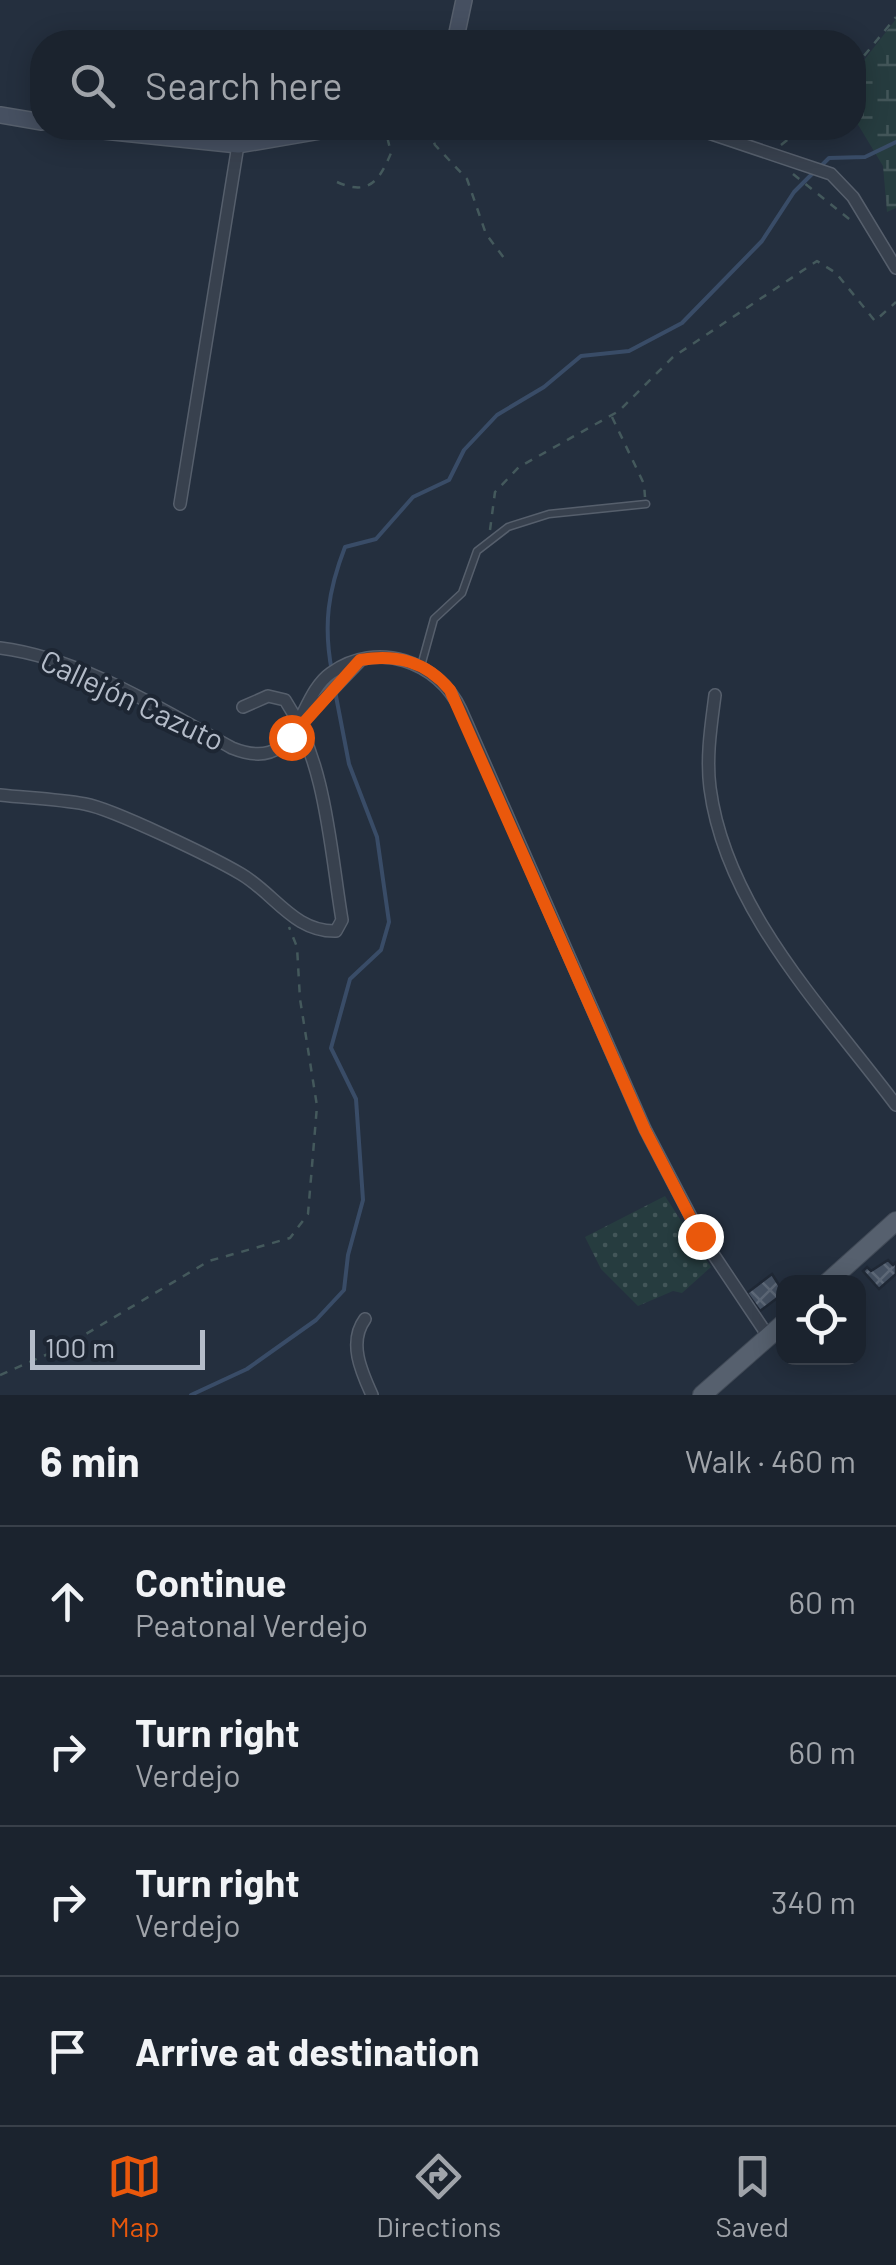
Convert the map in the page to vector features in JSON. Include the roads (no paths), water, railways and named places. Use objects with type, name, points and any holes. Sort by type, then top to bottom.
[{"type":"main road","points":[[836,1275],[896,1221]]},
{"type":"main road","points":[[702,1395],[776,1330]]},
{"type":"street","points":[[458,30],[464,0]]},
{"type":"street","points":[[0,115],[30,120]]},
{"type":"street","points":[[190,140],[238,145],[267,140]]},
{"type":"street","points":[[731,140],[807,163],[845,187],[896,268]]},
{"type":"street","points":[[180,504],[238,145]]},
{"type":"street","name":"Callejón Cazuto","points":[[0,648],[26,651],[100,680],[239,750],[270,750],[291,737],[300,723],[285,700],[268,696],[243,708]]},
{"type":"street","points":[[0,795],[89,805],[240,874],[281,903],[291,917],[316,932],[336,931],[342,920],[320,785],[300,723],[360,660],[394,658],[421,666],[443,681],[456,699],[645,1130],[700,1236],[768,1336]]},
{"type":"street","points":[[715,696],[710,788],[738,882],[803,980],[896,1105]]},
{"type":"street","points":[[364,1319],[357,1330],[356,1345],[372,1395]]},
{"type":"lane","points":[[421,666],[434,620],[462,593],[478,551],[508,527],[549,514],[646,504]]},
{"type":"waterway","points":[[821,166],[829,158],[865,157],[896,142]]},
{"type":"waterway","points":[[332,672],[329,608],[345,547],[376,539],[413,497],[449,480],[464,450],[497,415],[544,387],[581,356],[629,351],[682,323],[762,241],[794,192],[814,172]]},
{"type":"waterway","points":[[191,1395],[247,1369],[316,1320],[344,1290],[348,1255],[363,1200],[356,1099],[331,1048],[350,979],[381,950],[389,922],[377,837],[349,764],[335,691]]}]
